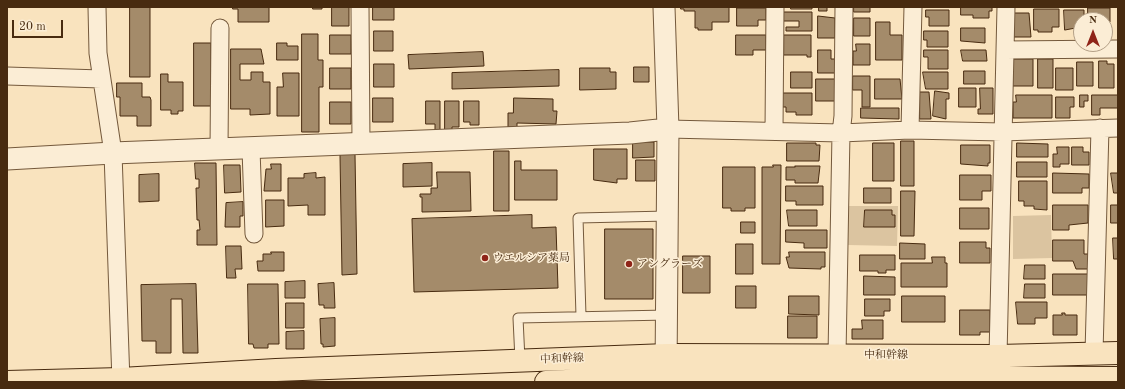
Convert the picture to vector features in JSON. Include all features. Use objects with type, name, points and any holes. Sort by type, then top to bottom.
[{"type":"main road","name":"中和幹線","points":[[7,382],[121,381],[276,370],[667,355],[998,356],[1118,353]]},
{"type":"main road","name":"中和幹線","points":[[546,382],[666,379],[1118,378]]},
{"type":"street","points":[[97,7],[101,79],[113,153],[121,381]]},
{"type":"street","points":[[360,7],[361,144]]},
{"type":"street","points":[[664,7],[668,129],[668,315],[666,379]]},
{"type":"street","points":[[774,131],[775,7]]},
{"type":"street","points":[[837,355],[844,7]]},
{"type":"street","points":[[910,130],[913,7]]},
{"type":"street","points":[[998,356],[1006,7]]},
{"type":"street","points":[[219,150],[220,28]]},
{"type":"street","points":[[1005,50],[1118,49]]},
{"type":"street","points":[[7,76],[101,79]]},
{"type":"street","points":[[1094,353],[1100,128]]},
{"type":"street","points":[[7,159],[113,153],[630,134],[668,129],[841,133],[910,130],[1002,132],[1118,128]]},
{"type":"street","points":[[251,148],[254,234]]},
{"type":"lane","points":[[581,316],[578,218],[668,216]]},
{"type":"lane","points":[[520,360],[518,318],[668,315]]},
{"type":"shaded area","points":[[848,206],[898,206],[897,246],[848,245]]},
{"type":"shaded area","points":[[1051,215],[1052,258],[1013,259],[1013,216]]},
{"type":"building","points":[[130,7],[150,7],[150,77],[130,77]]},
{"type":"building","points":[[233,7],[269,7],[269,22],[238,22],[238,9],[233,9]]},
{"type":"building","points":[[313,7],[322,7],[322,9],[313,9]]},
{"type":"building","points":[[332,7],[349,7],[349,26],[332,26]]},
{"type":"building","points":[[373,7],[394,7],[394,20],[373,20]]},
{"type":"building","points":[[681,7],[729,7],[729,22],[712,22],[712,30],[698,30],[698,28],[695,28],[695,11],[684,11]]},
{"type":"building","points":[[791,7],[812,7],[812,9],[791,9]]},
{"type":"building","points":[[819,7],[827,7],[827,11],[819,11]]},
{"type":"building","points":[[854,7],[870,7],[870,12],[854,12]]},
{"type":"building","points":[[961,7],[992,7],[992,11],[989,11],[989,18],[973,18],[973,15],[961,15]]},
{"type":"building","points":[[737,8],[766,8],[766,20],[758,20],[758,26],[737,26]]},
{"type":"building","points":[[1088,8],[1110,8],[1110,12],[1088,12]]},
{"type":"building","points":[[1034,9],[1059,9],[1059,27],[1052,27],[1052,32],[1038,32],[1038,30],[1034,30]]},
{"type":"building","points":[[926,10],[949,10],[949,26],[929,26],[929,17],[926,17]]},
{"type":"building","points":[[1064,10],[1084,10],[1084,12],[1073,12],[1073,28],[1065,30]]},
{"type":"building","points":[[783,12],[812,12],[812,31],[786,31],[786,27],[799,27],[799,21],[783,21]]},
{"type":"building","points":[[1014,13],[1029,13],[1031,37],[1014,37]]},
{"type":"building","points":[[818,16],[835,18],[835,38],[818,38]]},
{"type":"building","points":[[854,18],[870,18],[870,36],[854,36]]},
{"type":"building","points":[[876,22],[890,22],[890,35],[902,35],[902,60],[876,60]]},
{"type":"building","points":[[961,28],[985,28],[985,43],[961,41]]},
{"type":"building","points":[[374,31],[393,31],[393,51],[374,51]]},
{"type":"building","points":[[924,31],[948,31],[948,47],[927,47],[927,40],[924,40]]},
{"type":"building","points":[[302,34],[318,34],[318,60],[323,60],[323,87],[319,87],[319,132],[302,132]]},
{"type":"building","points":[[330,35],[351,35],[351,54],[330,54]]},
{"type":"building","points":[[736,35],[766,35],[766,50],[753,50],[753,55],[736,55]]},
{"type":"building","points":[[784,35],[811,35],[811,57],[807,57],[807,55],[784,55]]},
{"type":"building","points":[[194,43],[211,43],[211,106],[194,106]]},
{"type":"building","points":[[277,43],[287,43],[287,46],[298,46],[298,60],[277,60]]},
{"type":"building","points":[[856,44],[870,44],[870,65],[853,65],[853,51],[856,51]]},
{"type":"building","points":[[231,49],[261,49],[264,64],[240,64],[240,80],[251,80],[251,72],[263,72],[263,82],[270,82],[270,114],[250,115],[250,109],[231,109]]},
{"type":"building","points":[[818,50],[831,50],[831,59],[835,59],[835,73],[818,73]]},
{"type":"building","points":[[924,50],[948,50],[948,69],[928,69],[928,57],[924,57]]},
{"type":"building","points":[[961,50],[986,50],[987,61],[963,61]]},
{"type":"building","points":[[483,52],[484,66],[409,69],[408,55]]},
{"type":"building","points":[[1012,59],[1033,59],[1033,86],[1012,86]]},
{"type":"building","points":[[1038,59],[1053,59],[1053,88],[1038,88]]},
{"type":"building","points":[[1099,61],[1107,61],[1107,64],[1114,64],[1114,88],[1099,88]]},
{"type":"building","points":[[1077,62],[1093,62],[1093,86],[1077,86]]},
{"type":"building","points":[[374,64],[394,64],[394,87],[374,87]]},
{"type":"building","points":[[634,67],[649,67],[649,82],[634,82]]},
{"type":"building","points":[[330,68],[351,68],[351,89],[330,89]]},
{"type":"building","points":[[580,68],[610,68],[610,72],[616,72],[616,89],[580,90]]},
{"type":"building","points":[[1056,68],[1073,68],[1073,90],[1056,90]]},
{"type":"building","points":[[559,70],[559,86],[452,89],[452,73]]},
{"type":"building","points":[[964,71],[985,71],[985,84],[964,84]]},
{"type":"building","points":[[791,72],[812,72],[812,88],[791,88]]},
{"type":"building","points":[[923,72],[948,72],[948,89],[926,89]]},
{"type":"building","points":[[283,73],[299,73],[299,116],[277,116],[277,87],[283,87]]},
{"type":"building","points":[[161,74],[168,74],[168,82],[183,82],[183,111],[178,111],[178,114],[171,114],[171,110],[161,110]]},
{"type":"building","points":[[853,76],[870,76],[870,107],[862,107],[862,90],[853,90]]},
{"type":"building","points":[[816,79],[836,79],[836,101],[816,101]]},
{"type":"building","points":[[875,79],[900,79],[902,99],[875,99]]},
{"type":"building","points":[[117,83],[142,83],[142,97],[150,97],[151,100],[151,126],[137,126],[137,116],[120,116],[120,97],[117,97]]},
{"type":"building","points":[[959,88],[976,88],[976,107],[959,107]]},
{"type":"building","points":[[980,88],[993,88],[993,114],[978,114],[978,109],[980,109]]},
{"type":"building","points":[[935,91],[949,93],[949,99],[946,99],[946,119],[933,116]]},
{"type":"building","points":[[920,92],[929,92],[931,119],[920,119]]},
{"type":"building","points":[[781,93],[812,93],[812,115],[796,115],[796,112],[786,112],[786,107],[781,107]]},
{"type":"building","points":[[1016,95],[1052,95],[1052,118],[1013,118],[1013,102],[1016,102]]},
{"type":"building","points":[[1080,95],[1088,95],[1088,101],[1084,101],[1084,107],[1080,107]]},
{"type":"building","points":[[1092,95],[1118,95],[1118,108],[1100,108],[1100,115],[1092,115]]},
{"type":"building","points":[[1056,97],[1074,97],[1074,107],[1070,107],[1070,118],[1056,118]]},
{"type":"building","points":[[373,98],[393,98],[393,122],[373,122]]},
{"type":"building","points":[[514,98],[553,99],[553,111],[557,111],[556,124],[517,123],[517,127],[508,127],[508,113],[513,113]]},
{"type":"building","points":[[426,101],[440,101],[440,130],[435,130],[435,124],[426,124]]},
{"type":"building","points":[[445,101],[459,101],[459,127],[452,127],[452,130],[445,130]]},
{"type":"building","points":[[464,101],[479,101],[479,125],[470,125],[470,122],[464,122]]},
{"type":"building","points":[[330,102],[351,102],[351,124],[330,124]]},
{"type":"building","points":[[861,108],[899,108],[899,119],[861,118]]},
{"type":"building","points":[[901,141],[914,141],[914,186],[901,186]]},
{"type":"building","points":[[633,142],[654,142],[654,157],[633,158]]},
{"type":"building","points":[[787,143],[816,143],[816,145],[820,145],[819,161],[787,161]]},
{"type":"building","points":[[873,143],[894,143],[894,181],[873,181]]},
{"type":"building","points":[[1017,143],[1048,144],[1048,157],[1017,157]]},
{"type":"building","points":[[961,145],[990,145],[990,163],[988,163],[988,166],[961,164]]},
{"type":"building","points":[[1057,147],[1069,147],[1069,164],[1060,164],[1060,167],[1053,167],[1053,154],[1057,154]]},
{"type":"building","points":[[1072,147],[1083,147],[1083,152],[1089,152],[1089,165],[1072,165]]},
{"type":"building","points":[[594,149],[627,149],[627,179],[617,179],[617,183],[594,180]]},
{"type":"building","points":[[494,151],[509,151],[509,211],[494,211]]},
{"type":"building","points":[[355,154],[357,274],[342,275],[340,155]]},
{"type":"building","points":[[636,160],[655,160],[655,181],[636,181]]},
{"type":"building","points":[[515,161],[521,161],[521,170],[557,170],[557,200],[515,200]]},
{"type":"building","points":[[1017,162],[1047,162],[1047,177],[1017,177]]},
{"type":"building","points":[[195,163],[216,163],[217,245],[197,245],[197,230],[200,230],[199,220],[197,220],[196,188],[199,188],[199,179],[196,179]]},
{"type":"building","points":[[432,163],[432,186],[403,187],[403,164]]},
{"type":"building","points":[[271,164],[281,164],[281,191],[264,191],[266,169],[271,169]]},
{"type":"building","points":[[224,165],[240,165],[241,192],[225,193]]},
{"type":"building","points":[[773,165],[781,165],[780,264],[762,264],[762,167],[773,167]]},
{"type":"building","points":[[820,166],[818,183],[795,183],[795,180],[786,180],[786,167]]},
{"type":"building","points":[[723,167],[755,167],[755,208],[745,208],[745,211],[731,211],[731,208],[723,208]]},
{"type":"building","points":[[437,172],[470,172],[471,211],[422,212],[422,197],[420,197],[420,194],[431,194],[431,188],[437,188]]},
{"type":"building","points":[[316,173],[316,178],[325,177],[325,215],[308,215],[308,205],[288,206],[288,178],[304,178],[304,174]]},
{"type":"building","points":[[1053,173],[1089,174],[1089,188],[1082,188],[1082,193],[1053,193]]},
{"type":"building","points":[[1111,173],[1118,173],[1118,193],[1114,193]]},
{"type":"building","points":[[159,174],[159,201],[139,202],[139,175]]},
{"type":"building","points":[[960,175],[991,175],[991,191],[982,191],[982,200],[960,200]]},
{"type":"building","points":[[1019,181],[1047,181],[1047,210],[1034,209],[1034,206],[1024,206],[1024,201],[1019,201]]},
{"type":"building","points":[[786,186],[823,186],[823,205],[796,205],[796,201],[786,201]]},
{"type":"building","points":[[864,188],[891,188],[891,203],[864,203]]},
{"type":"building","points":[[901,191],[915,191],[914,236],[901,236]]},
{"type":"building","points":[[266,200],[284,200],[284,226],[266,227]]},
{"type":"building","points":[[243,202],[243,216],[240,216],[240,227],[225,227],[226,203]]},
{"type":"building","points":[[1053,205],[1088,205],[1088,223],[1069,225],[1069,230],[1053,230]]},
{"type":"building","points":[[1111,205],[1118,205],[1118,223],[1111,223]]},
{"type":"building","points":[[960,208],[989,208],[989,229],[960,229]]},
{"type":"building","points":[[787,210],[817,210],[817,226],[789,226]]},
{"type":"building","points":[[865,210],[892,210],[892,215],[895,215],[895,227],[864,227]]},
{"type":"building","name":"ウエルシア薬局","points":[[532,215],[532,228],[556,227],[558,288],[414,292],[412,219]]},
{"type":"building","points":[[741,222],[755,222],[755,233],[741,233]]},
{"type":"building","name":"アングラーズ","points":[[605,229],[653,229],[653,299],[605,299]]},
{"type":"building","points":[[786,230],[827,230],[827,248],[804,248],[804,243],[786,242]]},
{"type":"building","points":[[1113,238],[1118,238],[1118,259],[1114,259]]},
{"type":"building","points":[[1053,240],[1084,240],[1084,254],[1089,254],[1089,269],[1076,269],[1073,261],[1053,261]]},
{"type":"building","points":[[960,242],[986,242],[986,248],[990,248],[990,263],[960,263]]},
{"type":"building","points":[[900,243],[925,244],[925,259],[900,259]]},
{"type":"building","points":[[736,244],[753,244],[753,274],[736,274]]},
{"type":"building","points":[[226,246],[241,246],[242,269],[235,269],[236,278],[227,278]]},
{"type":"building","points":[[271,252],[284,252],[284,271],[258,271],[257,261],[263,261],[263,254],[271,254]]},
{"type":"building","points":[[789,252],[825,252],[825,267],[821,267],[821,269],[789,268],[786,257],[789,257]]},
{"type":"building","points":[[860,255],[895,255],[895,270],[886,270],[886,273],[878,273],[878,271],[860,271]]},
{"type":"building","points":[[683,256],[710,256],[710,293],[683,293]]},
{"type":"building","points":[[932,257],[945,257],[945,263],[947,263],[947,287],[901,287],[901,263],[932,263]]},
{"type":"building","points":[[1025,265],[1045,265],[1045,279],[1024,279]]},
{"type":"building","points":[[1053,274],[1089,274],[1089,295],[1053,295]]},
{"type":"building","points":[[864,276],[895,277],[895,295],[864,295]]},
{"type":"building","points":[[305,281],[305,298],[285,298],[285,282]]},
{"type":"building","points":[[334,283],[335,308],[324,308],[324,305],[319,305],[318,284]]},
{"type":"building","points":[[196,284],[198,353],[183,353],[182,299],[171,299],[171,353],[156,353],[156,341],[142,341],[141,285]]},
{"type":"building","points":[[248,284],[278,284],[279,344],[268,344],[268,348],[254,348],[253,344],[249,344]]},
{"type":"building","points":[[1025,284],[1045,284],[1045,298],[1024,298]]},
{"type":"building","points":[[736,286],[756,286],[756,308],[736,308]]},
{"type":"building","points":[[789,296],[819,296],[819,315],[789,314]]},
{"type":"building","points":[[902,296],[945,296],[945,322],[902,322]]},
{"type":"building","points":[[865,299],[890,299],[890,311],[884,311],[884,316],[865,316]]},
{"type":"building","points":[[1016,302],[1047,302],[1047,318],[1035,318],[1035,324],[1018,324]]},
{"type":"building","points":[[286,303],[304,303],[304,328],[286,328]]},
{"type":"building","points":[[960,310],[990,310],[990,332],[980,332],[980,335],[960,335]]},
{"type":"building","points":[[1062,313],[1065,313],[1065,315],[1077,315],[1077,335],[1053,335],[1053,315],[1062,315]]},
{"type":"building","points":[[788,316],[817,316],[817,338],[788,338]]},
{"type":"building","points":[[335,318],[335,346],[323,347],[323,344],[321,344],[320,319]]},
{"type":"building","points":[[862,320],[883,320],[883,339],[852,339],[852,329],[862,329]]},
{"type":"building","points":[[304,331],[304,349],[286,349],[286,332]]},
{"type":"place","name":"ウエルシア薬局","points":[[485,258]]},
{"type":"place","name":"アングラーズ","points":[[629,264]]}]
